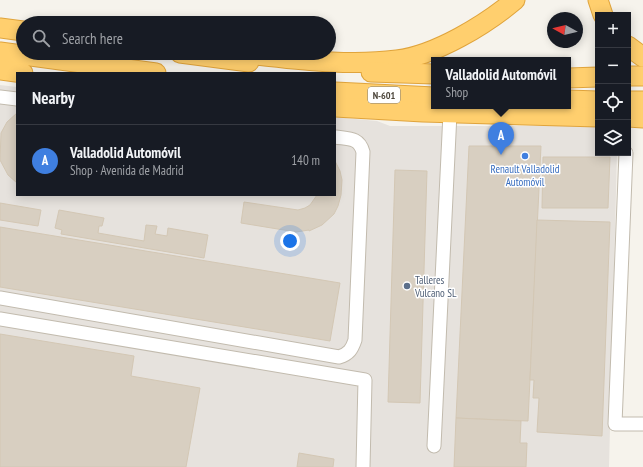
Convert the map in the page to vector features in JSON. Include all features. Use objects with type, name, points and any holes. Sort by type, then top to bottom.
[{"type":"highway","points":[[305,60],[360,62],[398,60],[430,51],[459,38],[503,10],[515,0]]},
{"type":"highway","points":[[598,0],[602,12]]},
{"type":"highway","points":[[0,28],[16,30]]},
{"type":"highway","points":[[631,48],[643,57]]},
{"type":"highway","points":[[0,52],[16,54]]},
{"type":"highway","points":[[59,60],[149,72]]},
{"type":"highway","name":"N-601","points":[[230,60],[387,73],[431,74]]},
{"type":"highway","points":[[0,70],[16,72]]},
{"type":"highway","points":[[631,76],[643,76]]},
{"type":"highway","points":[[571,78],[595,77]]},
{"type":"highway","name":"N-601","points":[[336,92],[431,97]]},
{"type":"highway","points":[[571,100],[595,101]]},
{"type":"highway","points":[[635,115],[643,101]]},
{"type":"highway","points":[[336,107],[450,113],[595,117]]},
{"type":"lane","points":[[0,96],[16,99]]},
{"type":"lane","points":[[434,446],[450,113]]},
{"type":"lane","points":[[0,298],[339,357],[344,355],[353,347],[355,340],[363,152],[357,141],[336,137]]},
{"type":"lane","points":[[626,156],[615,424],[643,424]]},
{"type":"lane","points":[[0,319],[365,380],[363,467]]},
{"type":"shaded area","points":[[0,85],[16,87],[16,196],[336,196],[336,117],[377,121],[390,126],[595,126],[595,156],[617,156],[609,467],[0,467]]},
{"type":"building","points":[[16,114],[16,182],[8,175],[0,160],[1,133],[7,122]]},
{"type":"building","points":[[469,146],[541,146],[528,421],[456,418]]},
{"type":"building","points":[[543,157],[610,157],[608,208],[542,208]]},
{"type":"building","points":[[336,163],[342,180],[341,195],[334,214],[322,225],[309,231],[296,232],[241,223],[244,202],[298,210],[310,205],[316,196],[336,196]]},
{"type":"building","name":"Talleres Vulcano SL","points":[[395,170],[427,171],[420,403],[388,402]]},
{"type":"building","points":[[0,203],[41,210],[38,226],[0,220]]},
{"type":"building","points":[[59,210],[104,218],[102,226],[99,226],[98,233],[144,241],[146,225],[157,226],[155,234],[167,236],[168,228],[208,235],[204,258],[61,234],[62,230],[55,228]]},
{"type":"building","points":[[537,220],[610,222],[602,436],[537,432],[539,398],[533,398],[534,380],[530,380]]},
{"type":"building","points":[[0,227],[340,283],[330,341],[0,287]]},
{"type":"building","points":[[0,334],[134,356],[131,376],[200,388],[186,467],[0,467]]},
{"type":"building","points":[[456,418],[521,421],[520,443],[527,443],[526,467],[454,467]]},
{"type":"building","points":[[299,453],[334,459],[333,467],[297,467]]},
{"type":"place","name":"Valladolid Automóvil","points":[[501,155]]},
{"type":"place","name":"Renault Valladolid Automóvil","points":[[525,156]]},
{"type":"place","name":"Talleres Vulcano SL","points":[[407,286]]}]
